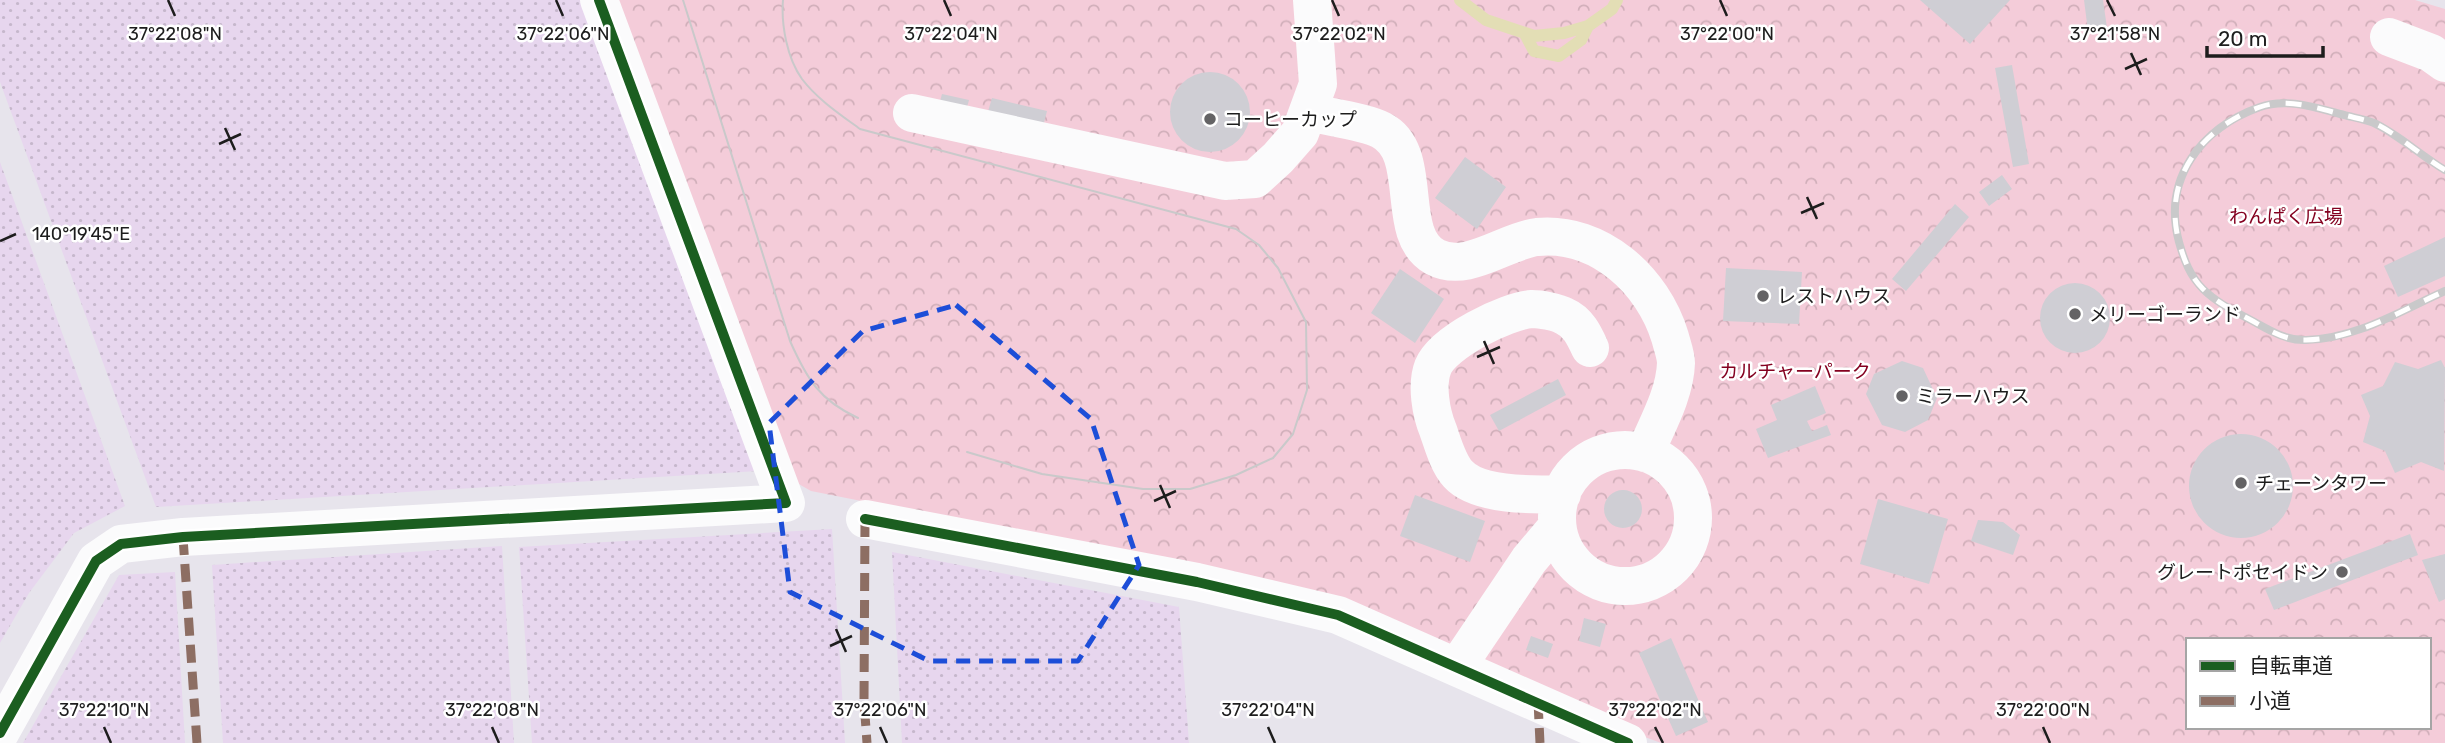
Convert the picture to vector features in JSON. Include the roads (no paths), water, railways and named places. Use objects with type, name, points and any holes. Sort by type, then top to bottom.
[{"type":"street","points":[[0,733],[96,561],[121,544],[183,537],[786,503],[599,0]]},
{"type":"street","points":[[912,113],[1225,181],[1255,179],[1300,133],[1318,84],[1312,0]]},
{"type":"street","points":[[2389,37],[2431,53],[2445,63]]},
{"type":"street","points":[[1309,112],[1382,130],[1396,144],[1407,176],[1414,226],[1421,242],[1433,256],[1446,261],[1458,261],[1536,237],[1569,238],[1611,256],[1630,270],[1664,318],[1676,362],[1672,390],[1645,453]]},
{"type":"street","points":[[1559,511],[1531,495],[1496,491],[1472,483],[1459,475],[1444,448],[1432,417],[1433,367],[1447,348],[1492,321],[1532,309],[1564,315],[1580,327],[1590,348]]},
{"type":"street","points":[[1457,667],[1559,511],[1568,479],[1585,461],[1608,451],[1633,449],[1658,457],[1677,474],[1689,496],[1693,521],[1688,545],[1674,566],[1653,581],[1628,587],[1603,583],[1581,571],[1565,551],[1559,511]]},
{"type":"street","points":[[865,519],[1197,582],[1338,615],[1629,743]]},
{"type":"waterway","points":[[1460,0],[1486,20],[1534,36],[1564,33],[1588,26],[1612,9],[1617,0]]},
{"type":"waterway","points":[[1525,34],[1534,51],[1559,56],[1581,40],[1588,26]]},
{"type":"tram line","points":[[683,0],[790,341],[802,367],[816,387],[833,404],[858,418]]},
{"type":"tram line","points":[[783,0],[786,41],[797,71],[815,93],[860,129],[1236,229],[1259,245],[1278,268],[1306,322],[1307,390],[1293,434],[1273,458],[1236,475],[1190,489],[1143,489],[1042,474],[967,452]]},
{"type":"railway","points":[[2445,170],[2374,123],[2304,105],[2271,104],[2239,116],[2204,142],[2182,177],[2176,197],[2175,219],[2185,261],[2194,279],[2203,289],[2230,309],[2268,330],[2290,338],[2306,340],[2342,335],[2377,323],[2445,291]]},
{"type":"place","name":"コーヒーカップ","points":[[1210,119]]},
{"type":"place","name":"レストハウス","points":[[1763,296]]},
{"type":"place","name":"メリーゴーランド","points":[[2075,314]]},
{"type":"place","name":"ミラーハウス","points":[[1902,396]]},
{"type":"place","name":"チェーンタワー","points":[[2241,483]]},
{"type":"place","name":"グレートポセイドン","points":[[2342,572]]},
{"type":"park label","name":"わんぱく広場","points":[[2286,216]]},
{"type":"park label","name":"カルチャーパーク","points":[[1795,371]]}]
